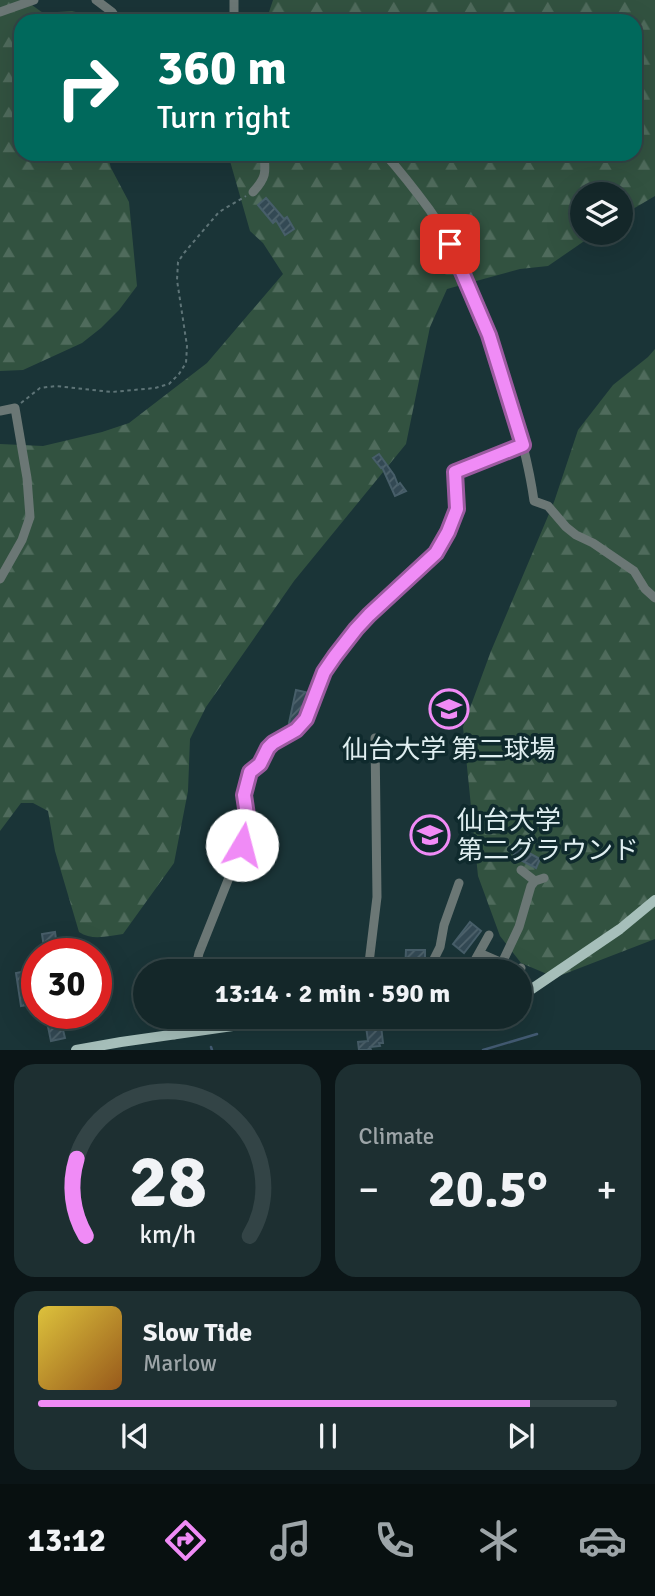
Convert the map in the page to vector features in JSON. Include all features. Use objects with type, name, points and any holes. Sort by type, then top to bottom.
[{"type":"main road","points":[[532,989],[620,929],[655,900]]},
{"type":"main road","points":[[76,1050],[215,1029]]},
{"type":"street","points":[[0,12],[34,0]]},
{"type":"street","points":[[96,0],[113,14]]},
{"type":"street","points":[[253,192],[263,181],[265,161]]},
{"type":"street","points":[[391,161],[429,209],[450,244],[489,335],[530,470],[534,501],[548,506],[576,535],[593,543],[634,571],[645,589],[655,598]]},
{"type":"street","points":[[0,411],[15,408],[27,478],[30,517],[22,540],[0,579]]},
{"type":"street","points":[[198,959],[242,845],[247,815],[244,795],[250,772],[260,764],[273,743],[296,730],[306,719],[324,672],[356,629],[436,553],[457,509],[455,472],[523,445]]},
{"type":"street","points":[[369,959],[377,897],[376,738]]},
{"type":"street","points":[[479,954],[502,962],[519,927],[527,895],[540,879],[521,870]]},
{"type":"street","points":[[434,959],[459,883]]},
{"type":"street","points":[[476,959],[489,935]]},
{"type":"street","points":[[174,1035],[177,1029]]},
{"type":"path","points":[[15,408],[40,388],[56,386],[112,392],[169,384],[186,363],[187,346],[177,280],[178,262],[219,212],[253,192]]},
{"type":"green space","points":[[0,0],[25,0],[43,13],[72,11],[83,14],[14,14],[14,161],[109,161],[129,202],[137,286],[119,310],[82,343],[23,370],[0,371]]},
{"type":"green space","points":[[273,0],[655,0],[655,196],[633,209],[633,182],[570,182],[570,245],[579,245],[548,266],[520,269],[447,289],[430,327],[406,444],[294,581],[206,707],[190,739],[188,791],[174,863],[123,934],[100,937],[79,932],[55,851],[48,811],[33,803],[21,803],[0,831],[0,444],[43,446],[129,423],[207,363],[283,274],[263,243],[250,231],[230,161],[642,161],[642,14],[268,14]]},
{"type":"green space","points":[[655,349],[655,939],[559,976],[532,968],[532,959],[518,959],[500,936],[478,876],[463,727],[491,651],[554,502],[578,430],[613,385]]},
{"type":"building","points":[[266,198],[284,219],[287,217],[294,229],[285,235],[276,220],[273,223],[258,205]]},
{"type":"building","points":[[379,454],[398,485],[400,483],[406,491],[395,496],[382,467],[373,458]]},
{"type":"building","points":[[296,690],[309,693],[300,715],[292,724],[289,723]]},
{"type":"building","points":[[518,847],[540,859],[536,868],[513,856]]},
{"type":"building","points":[[470,922],[481,931],[464,953],[453,944]]},
{"type":"building","points":[[55,932],[56,938],[43,938],[42,934]]},
{"type":"building","points":[[406,950],[425,950],[425,959],[406,959]]},
{"type":"building","points":[[21,972],[21,1006],[16,973]]},
{"type":"building","points":[[48,1029],[63,1029],[65,1038],[51,1041]]},
{"type":"building","points":[[366,1029],[381,1029],[383,1043],[379,1043],[380,1046],[370,1047],[371,1050],[359,1050],[358,1042],[368,1041]]},
{"type":"waterway","points":[[483,1050],[537,1034]]},
{"type":"place","name":"仙台大学 第二球場","points":[[449,709]]},
{"type":"place","name":"仙台大学 第二グラウンド","points":[[430,835]]},
{"type":"route","points":[[242,845],[247,815],[244,795],[250,772],[260,764],[273,743],[301,726],[313,704],[324,672],[356,629],[436,553],[457,509],[455,472],[523,445],[489,335],[450,244]]}]
